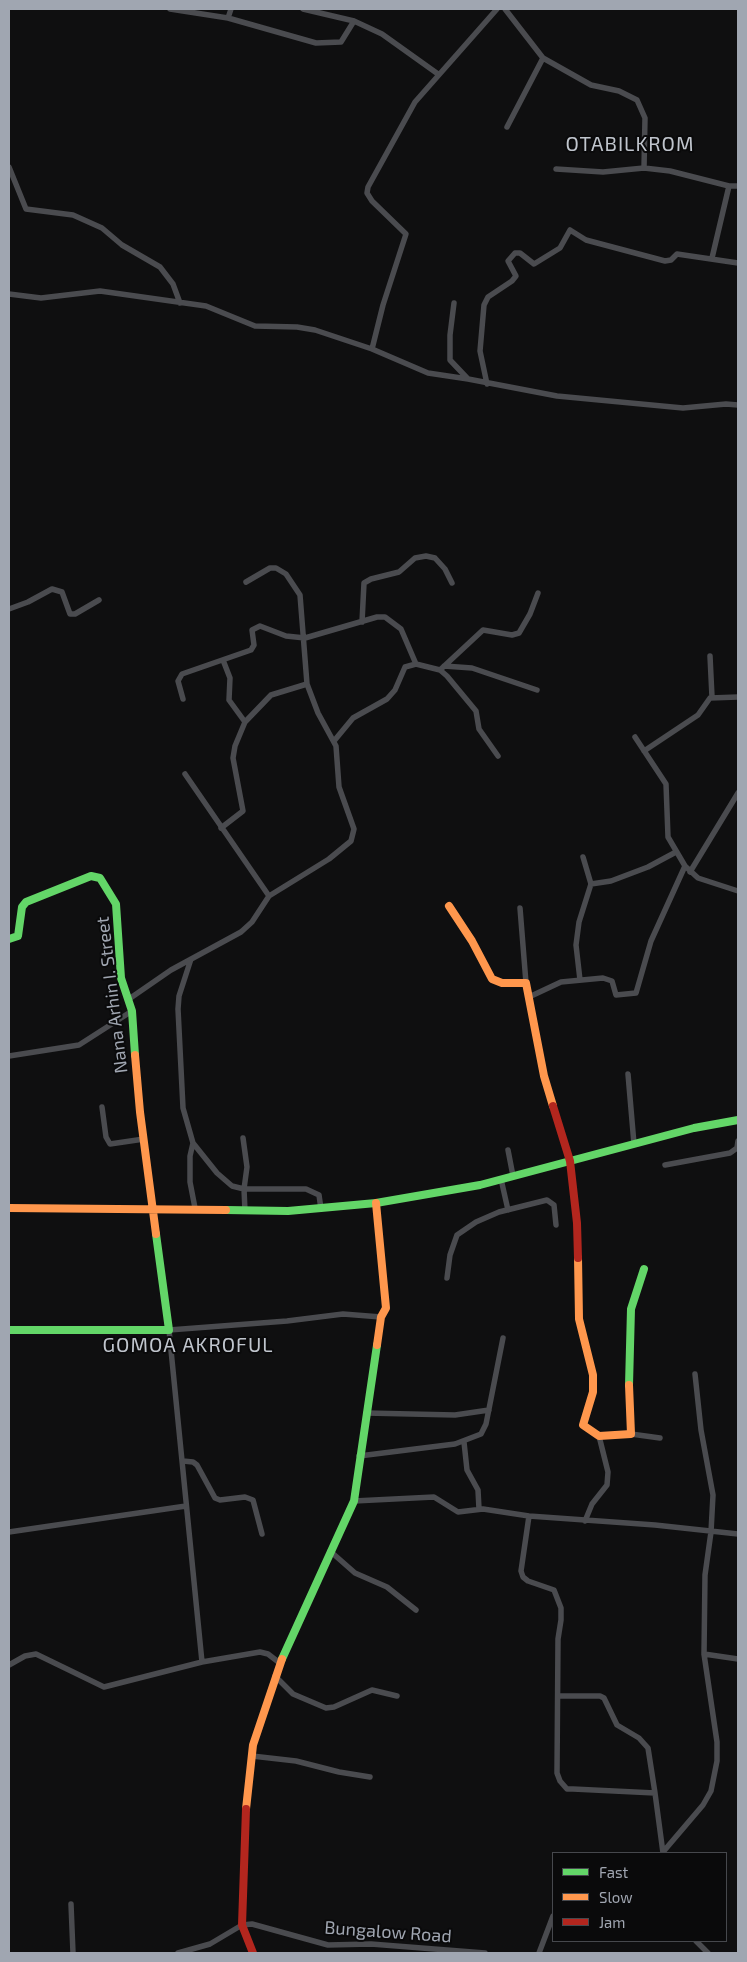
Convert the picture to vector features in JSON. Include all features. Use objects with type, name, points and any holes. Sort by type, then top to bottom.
[{"type":"street","points":[[170,9],[228,18],[316,43],[340,42],[354,21]]},
{"type":"street","points":[[228,18],[231,9]]},
{"type":"street","points":[[303,9],[354,21],[382,34],[438,74]]},
{"type":"street","points":[[372,349],[383,305],[406,237],[405,231],[372,201],[367,193],[368,187],[415,102],[497,9]]},
{"type":"street","points":[[505,9],[543,58],[591,85],[619,92],[637,100],[645,118],[644,168]]},
{"type":"street","points":[[507,127],[543,58]]},
{"type":"street","points":[[9,167],[26,210],[73,215],[102,228],[124,246],[160,267],[169,277],[180,303]]},
{"type":"street","points":[[556,169],[603,172],[644,168],[670,171],[728,186],[738,186]]},
{"type":"street","points":[[712,258],[728,186]]},
{"type":"street","points":[[487,384],[480,351],[484,305],[488,297],[512,281],[516,276],[508,261],[515,253],[520,253],[534,264],[560,248],[570,230],[586,240],[652,259],[668,261],[678,254],[738,263]]},
{"type":"street","points":[[9,294],[41,298],[100,290],[211,307],[255,326],[309,328],[372,349],[428,373],[557,396],[683,408],[726,404],[738,405]]},
{"type":"street","points":[[454,303],[450,335],[450,360],[468,379]]},
{"type":"street","points":[[362,622],[364,583],[371,578],[399,572],[415,558],[426,556],[435,558],[442,564],[452,583]]},
{"type":"street","points":[[129,998],[246,928],[269,896],[329,859],[351,841],[354,835],[353,823],[339,787],[338,752],[318,713],[307,684],[305,638],[300,595],[282,570],[270,568],[246,582]]},
{"type":"street","points":[[9,609],[28,602],[52,589],[62,592],[70,614],[75,614],[98,600]]},
{"type":"street","points":[[442,668],[483,630],[512,634],[519,633],[530,614],[538,593]]},
{"type":"street","points":[[183,699],[178,681],[182,674],[251,650],[254,645],[251,634],[255,627],[263,627],[286,636],[305,638],[377,617],[385,617],[397,624],[416,664]]},
{"type":"street","points":[[710,656],[712,697]]},
{"type":"street","points":[[223,660],[230,678],[229,700],[245,722]]},
{"type":"street","points":[[334,741],[353,718],[387,699],[395,690],[405,667],[416,664],[442,668],[472,668],[537,690]]},
{"type":"street","points":[[442,668],[476,711],[479,729],[498,756]]},
{"type":"street","points":[[222,828],[242,811],[233,758],[235,746],[245,722],[271,695],[307,684]]},
{"type":"street","points":[[644,752],[698,715],[712,697],[738,697]]},
{"type":"street","points":[[634,737],[666,784],[666,830],[684,866],[705,881],[738,891]]},
{"type":"street","points":[[185,774],[269,896]]},
{"type":"street","points":[[690,872],[738,793]]},
{"type":"street","points":[[590,884],[611,881],[648,867],[676,852]]},
{"type":"street","points":[[580,980],[575,949],[579,922],[590,884],[583,857]]},
{"type":"street","points":[[529,997],[561,982],[607,978],[612,981],[616,995],[636,993],[651,941],[684,866]]},
{"type":"street","name":"Nana Arhin I. Street","points":[[9,939],[18,936],[22,907],[26,902],[91,876],[98,876],[117,909],[122,978],[132,1011],[152,1208],[169,1330]]},
{"type":"street","points":[[449,906],[472,941],[492,979],[502,983],[526,983]]},
{"type":"street","points":[[520,908],[526,983],[544,1076],[570,1161],[578,1228],[579,1319],[594,1375],[592,1392],[584,1422],[586,1428],[599,1436],[631,1434],[660,1438]]},
{"type":"street","points":[[190,960],[179,996],[178,1009],[182,1102],[193,1143],[228,1184],[244,1189],[306,1189],[319,1195],[321,1209]]},
{"type":"street","points":[[9,1056],[79,1045],[132,1011]]},
{"type":"street","points":[[628,1074],[634,1144]]},
{"type":"street","points":[[102,1107],[106,1137],[110,1144],[144,1139]]},
{"type":"street","points":[[9,1208],[195,1208],[245,1211],[321,1209],[376,1203],[426,1196],[501,1179],[694,1128],[738,1120]]},
{"type":"street","points":[[243,1138],[247,1167],[244,1189],[245,1211]]},
{"type":"street","points":[[665,1165],[730,1153],[737,1148],[738,1141]]},
{"type":"street","points":[[193,1143],[190,1156],[190,1182],[195,1208]]},
{"type":"street","points":[[508,1150],[513,1176]]},
{"type":"street","points":[[501,1179],[508,1210]]},
{"type":"street","points":[[447,1278],[450,1255],[459,1233],[483,1219],[508,1210],[550,1201],[554,1206],[556,1225]]},
{"type":"street","points":[[253,1953],[242,1925],[246,1812],[252,1756],[275,1676],[354,1500],[381,1317],[385,1313],[386,1303],[376,1203]]},
{"type":"street","points":[[631,1434],[629,1398],[632,1309],[644,1269]]},
{"type":"street","points":[[9,1330],[169,1330],[287,1321],[343,1314],[381,1317]]},
{"type":"street","points":[[169,1330],[202,1662]]},
{"type":"street","points":[[359,1456],[464,1442],[484,1430],[490,1410],[503,1338]]},
{"type":"street","points":[[664,1852],[703,1805],[712,1784],[717,1761],[717,1742],[704,1654],[705,1575],[711,1532],[713,1495],[701,1430],[695,1374]]},
{"type":"street","points":[[366,1412],[455,1415],[490,1410]]},
{"type":"street","points":[[585,1521],[592,1504],[607,1485],[608,1472],[599,1436]]},
{"type":"street","points":[[464,1442],[467,1470],[478,1490],[478,1509]]},
{"type":"street","points":[[183,1461],[193,1462],[197,1465],[216,1498],[220,1500],[245,1497],[253,1500],[262,1534]]},
{"type":"street","points":[[354,1500],[434,1498],[458,1512],[478,1509],[530,1516],[655,1525],[738,1534]]},
{"type":"street","points":[[9,1532],[186,1506]]},
{"type":"street","points":[[530,1516],[521,1571],[523,1577],[528,1581],[554,1590],[558,1597],[562,1620],[558,1639],[557,1773],[560,1781],[567,1789],[655,1793]]},
{"type":"street","points":[[330,1551],[356,1573],[388,1587],[416,1610]]},
{"type":"street","points":[[9,1666],[26,1656],[36,1654],[104,1687],[202,1662],[260,1652],[268,1654],[281,1664]]},
{"type":"street","points":[[704,1654],[738,1659]]},
{"type":"street","points":[[275,1676],[293,1694],[326,1708],[334,1707],[372,1690],[397,1696]]},
{"type":"street","points":[[558,1696],[600,1696],[604,1698],[617,1725],[639,1738],[648,1748],[663,1852]]},
{"type":"street","points":[[252,1756],[296,1761],[339,1772],[370,1777]]},
{"type":"street","points":[[71,1904],[73,1953]]},
{"type":"street","points":[[539,1953],[552,1919]]},
{"type":"street","name":"Bungalow Road","points":[[242,1925],[252,1924],[328,1945],[371,1944],[485,1953]]},
{"type":"street","points":[[178,1953],[186,1953],[223,1938],[242,1925]]},
{"type":"street","points":[[697,1942],[708,1953]]},
{"type":"traffic: fast","points":[[9,939],[18,936],[22,907],[26,902],[91,876],[100,878],[116,904],[121,978],[132,1011],[135,1055]]},
{"type":"traffic: fast","points":[[226,1210],[288,1211],[376,1203],[480,1185],[694,1128],[738,1120]]},
{"type":"traffic: fast","points":[[9,1330],[169,1330],[156,1234]]},
{"type":"traffic: fast","points":[[629,1385],[631,1309],[644,1269]]},
{"type":"traffic: fast","points":[[282,1659],[354,1501],[377,1345]]},
{"type":"traffic: slow","points":[[449,906],[472,941],[492,979],[502,983],[526,983],[544,1076],[553,1106]]},
{"type":"traffic: slow","points":[[135,1055],[140,1112],[156,1234]]},
{"type":"traffic: slow","points":[[376,1203],[386,1308],[381,1317],[377,1345]]},
{"type":"traffic: slow","points":[[9,1208],[226,1210]]},
{"type":"traffic: slow","points":[[578,1258],[579,1319],[593,1375],[593,1392],[583,1425],[599,1436],[631,1434],[629,1385]]},
{"type":"traffic: slow","points":[[246,1809],[253,1745],[282,1659]]},
{"type":"traffic: jam","points":[[553,1106],[570,1161],[577,1223],[578,1258]]},
{"type":"traffic: jam","points":[[246,1809],[242,1925],[253,1953]]},
{"type":"district","name":"OTABILKROM","points":[[630,144]]},
{"type":"district","name":"GOMOA AKROFUL","points":[[188,1345]]}]
